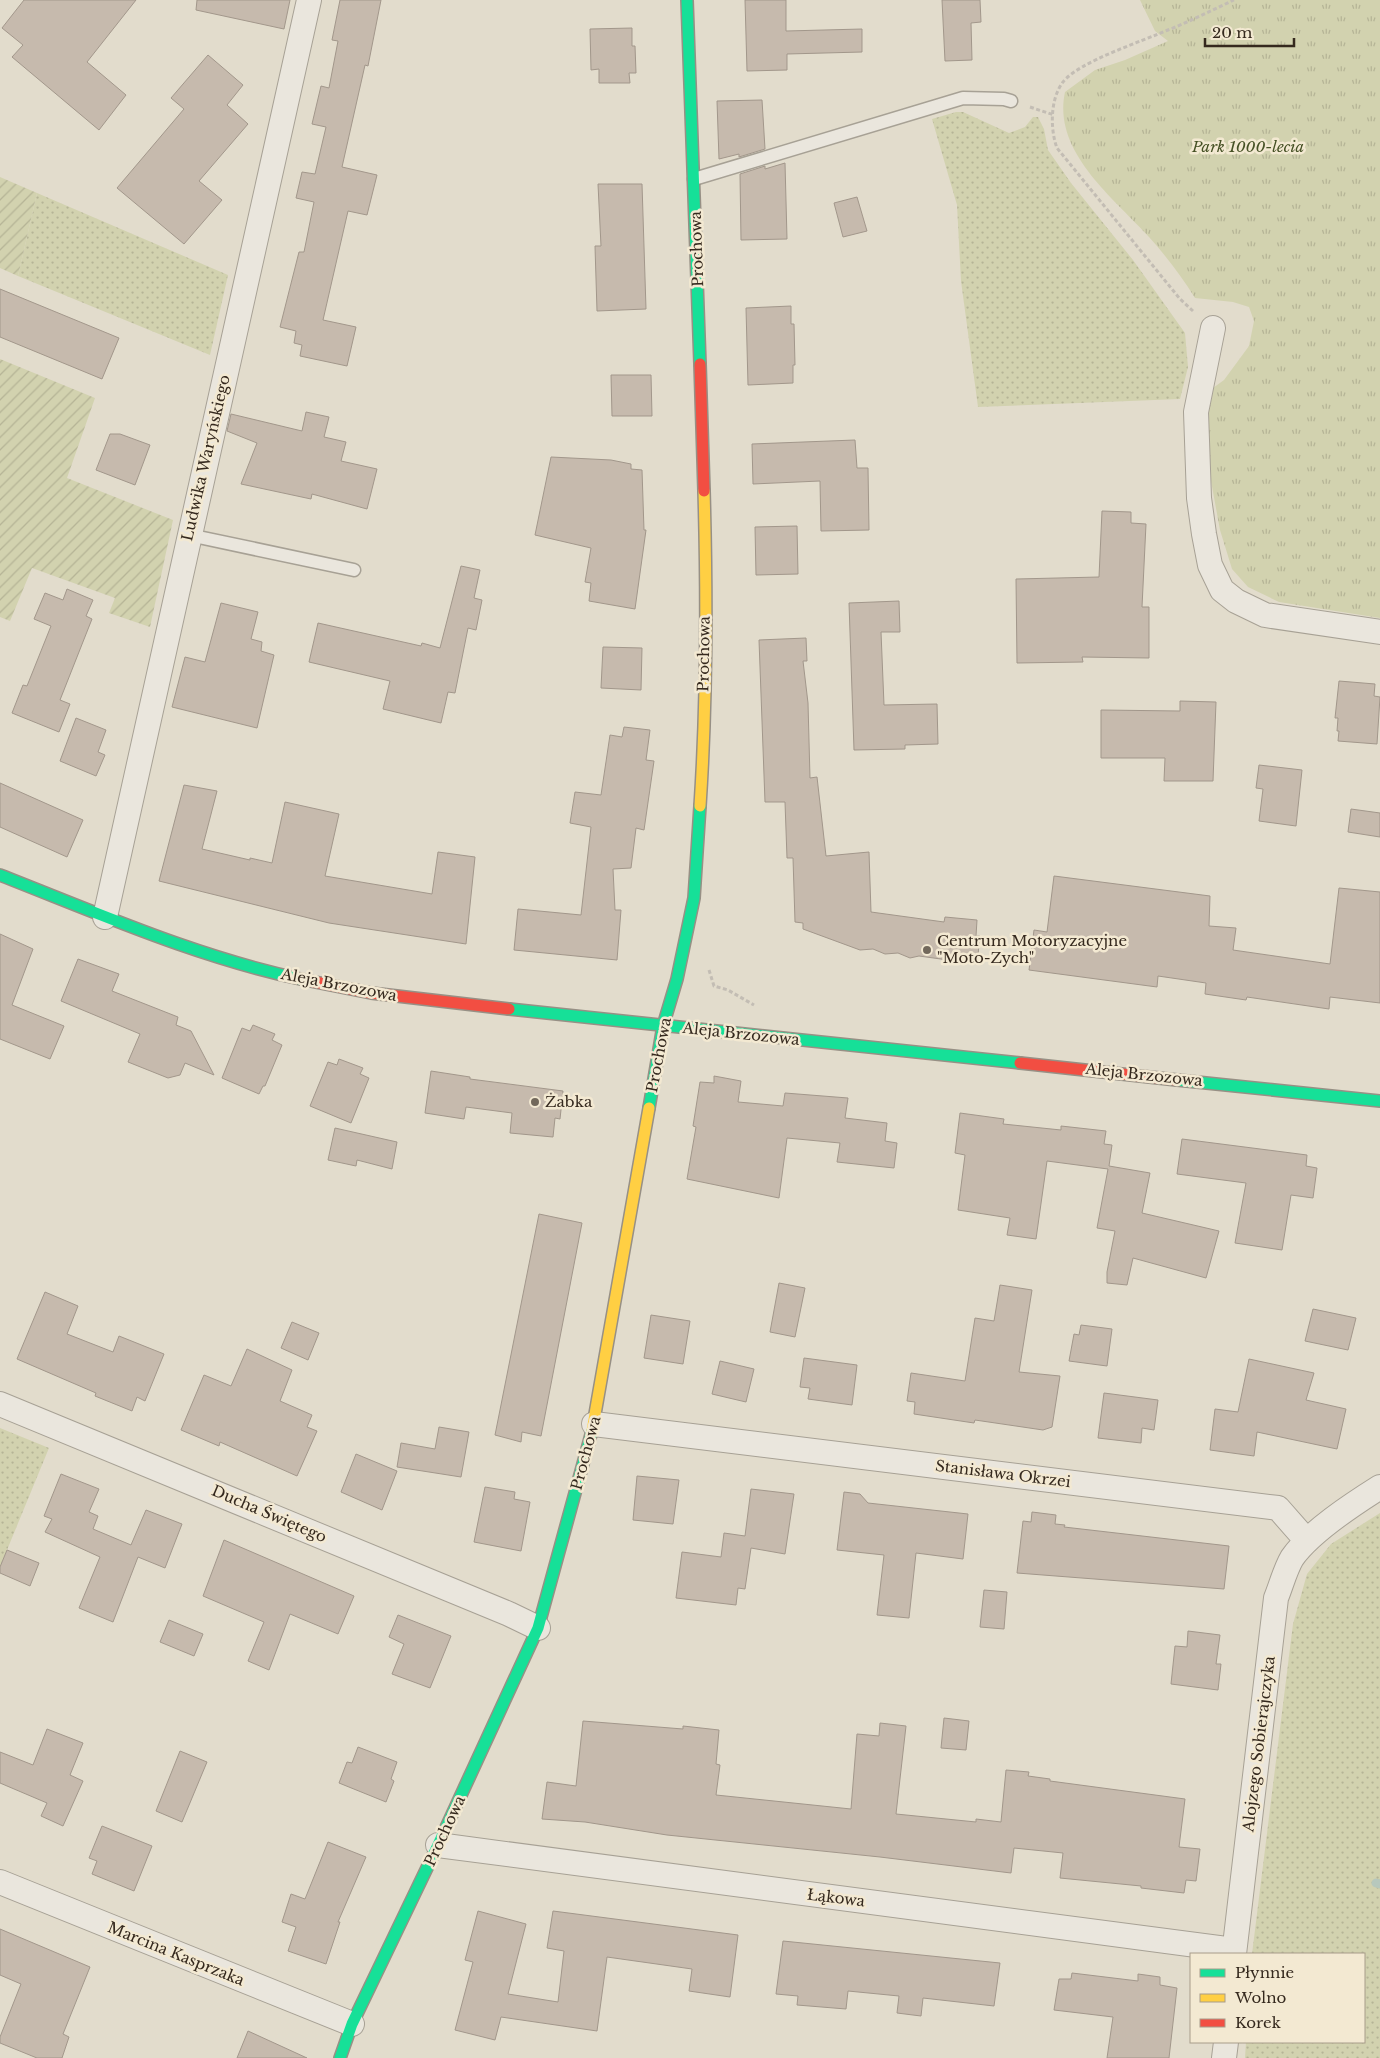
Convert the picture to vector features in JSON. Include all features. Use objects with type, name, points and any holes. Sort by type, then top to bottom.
[{"type":"street","name":"Ludwika Waryńskiego","points":[[105,917],[308,0]]},
{"type":"street","name":"Prochowa","points":[[340,2058],[352,2024],[438,1846],[538,1628],[594,1424],[663,1026],[677,979],[694,898],[703,764],[706,552],[687,0]]},
{"type":"street","points":[[1213,328],[1196,412],[1199,498],[1204,534],[1210,565],[1222,590],[1236,600],[1266,615],[1380,632]]},
{"type":"street","name":"Aleja Brzozowa","points":[[0,875],[168,941],[230,961],[301,979],[371,993],[663,1026],[1380,1101]]},
{"type":"street","name":"Ducha Świętego","points":[[0,1404],[509,1614],[538,1628]]},
{"type":"street","name":"Stanisława Okrzei","points":[[594,1424],[1278,1508],[1307,1541]]},
{"type":"street","points":[[1307,1541],[1359,1500],[1380,1487]]},
{"type":"street","name":"Alojzego Sobierajczyka","points":[[1234,1952],[1276,1598],[1291,1560],[1307,1541]]},
{"type":"street","name":"Łąkowa","points":[[438,1846],[1234,1952]]},
{"type":"street","name":"Marcina Kasprzaka","points":[[0,1882],[352,2024]]},
{"type":"street","points":[[1224,2058],[1226,2043]]},
{"type":"lane","points":[[694,179],[962,98],[1004,99],[1011,101]]},
{"type":"lane","points":[[189,535],[354,570]]},
{"type":"path","points":[[1213,328],[1180,299],[1057,148],[1053,138],[1054,102],[1063,82],[1088,63],[1171,29],[1234,0]]},
{"type":"green space","name":"Park 1000-lecia","points":[[1140,0],[1380,0],[1380,618],[1279,602],[1248,587],[1232,569],[1220,530],[1211,481],[1207,404],[1213,388],[1224,380],[1249,346],[1254,321],[1249,307],[1233,302],[1195,298],[1168,259],[1089,172],[1077,154],[1068,134],[1063,114],[1065,92],[1095,70],[1125,60],[1168,41],[1155,31]]},
{"type":"green space","points":[[956,112],[963,112],[1009,133],[1025,127],[1033,117],[1038,117],[1044,129],[1048,150],[1071,183],[1133,260],[1185,333],[1188,367],[1180,399],[978,407],[961,281],[957,205],[932,119]]},
{"type":"green space","points":[[0,177],[37,193],[18,276],[0,268]]},
{"type":"green space","points":[[37,193],[228,275],[210,355],[18,276]]},
{"type":"green space","points":[[0,359],[95,398],[67,478],[173,520],[150,627],[109,613],[115,598],[32,568],[10,621],[0,617]]},
{"type":"green space","points":[[0,1428],[49,1448],[0,1567]]},
{"type":"green space","points":[[1380,1513],[1380,2058],[1245,2058],[1246,2043],[1365,2043],[1365,1953],[1252,1953],[1293,1624],[1307,1574],[1331,1544]]},
{"type":"building","points":[[24,0],[136,0],[87,62],[126,95],[99,130],[12,57],[23,45],[2,28]]},
{"type":"building","points":[[197,0],[290,0],[284,29],[196,10]]},
{"type":"building","points":[[340,0],[381,0],[368,66],[365,65],[342,167],[377,175],[367,215],[348,211],[323,320],[356,327],[347,366],[300,356],[302,345],[294,343],[296,331],[280,327],[299,252],[304,252],[314,202],[296,198],[302,172],[315,174],[326,127],[312,124],[321,86],[329,88],[338,41],[332,40]]},
{"type":"building","points":[[745,0],[786,0],[786,31],[862,29],[862,52],[787,54],[787,70],[747,71]]},
{"type":"building","points":[[942,0],[980,0],[981,22],[971,23],[972,60],[945,61]]},
{"type":"building","points":[[632,28],[632,46],[635,46],[636,73],[629,73],[630,83],[599,83],[599,69],[591,70],[590,29]]},
{"type":"building","points":[[208,55],[243,85],[227,105],[248,124],[199,181],[222,200],[184,244],[117,188],[184,109],[171,98]]},
{"type":"building","points":[[762,100],[765,149],[739,157],[739,154],[719,159],[717,101]]},
{"type":"building","points":[[785,163],[787,239],[741,240],[740,174],[765,166],[765,169]]},
{"type":"building","points":[[598,184],[642,184],[646,309],[597,311],[595,246],[601,246]]},
{"type":"building","points":[[857,197],[867,231],[843,237],[834,203]]},
{"type":"building","points":[[0,289],[119,338],[102,379],[0,337]]},
{"type":"building","points":[[791,306],[791,324],[794,324],[795,365],[793,365],[793,383],[748,385],[746,308]]},
{"type":"building","points":[[611,375],[651,375],[652,416],[612,416]]},
{"type":"building","points":[[306,412],[329,417],[324,437],[346,442],[341,461],[377,469],[367,509],[312,494],[311,499],[241,484],[257,443],[227,431],[231,414],[302,431]]},
{"type":"building","points":[[110,434],[120,434],[150,445],[135,485],[96,470]]},
{"type":"building","points":[[855,440],[857,468],[868,468],[869,530],[821,531],[820,481],[753,484],[752,444]]},
{"type":"building","points":[[551,457],[611,460],[631,464],[631,469],[642,470],[644,530],[646,530],[635,609],[589,601],[591,583],[585,582],[591,548],[535,535]]},
{"type":"building","points":[[1102,511],[1131,512],[1131,523],[1146,524],[1142,607],[1149,607],[1149,658],[1082,657],[1083,662],[1017,663],[1016,579],[1099,577]]},
{"type":"building","points":[[797,526],[798,574],[756,575],[755,527]]},
{"type":"building","points":[[461,566],[480,570],[474,598],[482,600],[476,630],[468,628],[455,693],[448,692],[441,723],[383,709],[390,681],[309,662],[318,623],[421,646],[422,643],[440,648]]},
{"type":"building","points":[[67,589],[93,600],[86,616],[92,619],[60,700],[70,704],[59,732],[12,713],[23,685],[27,686],[51,626],[34,619],[45,593],[63,600]]},
{"type":"building","points":[[899,601],[900,632],[881,632],[884,705],[937,704],[938,744],[905,745],[905,749],[854,750],[849,603]]},
{"type":"building","points":[[221,603],[258,612],[251,639],[262,642],[261,651],[274,655],[257,728],[172,707],[185,657],[205,662]]},
{"type":"building","points":[[806,638],[807,661],[803,661],[808,703],[810,778],[817,777],[826,856],[869,852],[871,912],[944,922],[945,917],[977,920],[976,936],[980,936],[977,964],[919,956],[910,958],[898,953],[885,954],[873,949],[860,950],[803,929],[803,923],[795,922],[793,858],[787,858],[785,802],[765,802],[759,640]]},
{"type":"building","points":[[603,647],[642,648],[641,690],[601,688]]},
{"type":"building","points":[[1339,681],[1375,684],[1374,696],[1380,697],[1377,744],[1338,741],[1338,718],[1335,718]]},
{"type":"building","points":[[1180,701],[1216,702],[1213,781],[1164,781],[1165,758],[1101,758],[1101,710],[1180,711]]},
{"type":"building","points":[[76,718],[106,730],[98,752],[105,755],[96,776],[60,761]]},
{"type":"building","points":[[624,727],[650,730],[646,760],[654,761],[644,830],[636,828],[631,868],[613,869],[615,910],[621,910],[617,960],[514,950],[518,909],[581,915],[591,827],[570,823],[575,792],[601,795],[610,735],[622,737]]},
{"type":"building","points":[[1259,765],[1302,770],[1296,826],[1259,821],[1263,789],[1256,788]]},
{"type":"building","points":[[0,783],[83,820],[67,857],[0,827]]},
{"type":"building","points":[[184,785],[217,791],[202,849],[272,863],[285,802],[339,814],[325,876],[432,894],[438,852],[475,857],[466,944],[329,923],[159,881]]},
{"type":"building","points":[[1351,809],[1380,813],[1380,837],[1348,832]]},
{"type":"building","points":[[1054,876],[1210,896],[1209,926],[1236,928],[1233,950],[1330,964],[1339,888],[1380,892],[1380,1003],[1330,997],[1329,1009],[1247,997],[1246,1000],[1205,994],[1206,983],[1158,976],[1157,987],[1029,970],[1034,930],[1047,932]]},
{"type":"building","points":[[0,934],[33,949],[12,1005],[64,1026],[50,1059],[0,1039]]},
{"type":"building","points":[[78,959],[119,974],[112,991],[178,1017],[176,1025],[191,1031],[214,1075],[185,1063],[180,1075],[168,1078],[128,1062],[140,1034],[61,1001]]},
{"type":"building","points":[[253,1025],[275,1034],[272,1040],[282,1045],[265,1086],[263,1086],[259,1094],[222,1078],[242,1028],[250,1031]]},
{"type":"building","points":[[339,1059],[363,1068],[360,1074],[369,1078],[351,1123],[310,1106],[328,1062],[337,1065]]},
{"type":"building","points":[[431,1071],[470,1077],[470,1079],[563,1091],[560,1119],[555,1118],[553,1137],[510,1133],[512,1113],[466,1107],[464,1119],[425,1113]]},
{"type":"building","points":[[714,1076],[741,1081],[738,1102],[783,1106],[785,1093],[848,1098],[845,1118],[887,1123],[885,1141],[897,1143],[894,1168],[837,1162],[840,1143],[787,1138],[779,1198],[687,1179],[696,1127],[693,1126],[700,1082],[714,1083]]},
{"type":"building","points":[[960,1113],[1004,1119],[1003,1124],[1061,1130],[1061,1126],[1106,1131],[1104,1144],[1112,1145],[1109,1166],[1150,1173],[1142,1213],[1219,1231],[1206,1278],[1133,1258],[1127,1285],[1107,1283],[1107,1272],[1115,1231],[1097,1228],[1108,1169],[1047,1161],[1036,1239],[1007,1235],[1010,1218],[958,1210],[965,1155],[955,1153]]},
{"type":"building","points":[[335,1128],[397,1142],[392,1169],[357,1160],[356,1166],[328,1160]]},
{"type":"building","points":[[1182,1139],[1307,1155],[1306,1166],[1317,1168],[1313,1198],[1291,1195],[1282,1250],[1235,1243],[1246,1183],[1177,1174]]},
{"type":"building","points":[[539,1214],[582,1223],[541,1436],[522,1432],[521,1442],[495,1435]]},
{"type":"building","points":[[779,1283],[805,1288],[795,1337],[770,1332]]},
{"type":"building","points":[[1000,1285],[1032,1290],[1019,1372],[1060,1376],[1052,1427],[1043,1430],[975,1420],[974,1423],[914,1414],[915,1402],[907,1401],[911,1373],[965,1381],[975,1318],[994,1321]]},
{"type":"building","points":[[45,1292],[78,1306],[67,1334],[113,1352],[119,1336],[164,1354],[145,1401],[137,1397],[132,1411],[95,1396],[96,1393],[17,1359]]},
{"type":"building","points":[[1313,1309],[1356,1318],[1348,1350],[1305,1341]]},
{"type":"building","points":[[651,1315],[690,1321],[683,1364],[644,1358]]},
{"type":"building","points":[[292,1322],[319,1333],[308,1360],[281,1348]]},
{"type":"building","points":[[1081,1325],[1112,1329],[1107,1366],[1069,1361],[1074,1334],[1079,1335]]},
{"type":"building","points":[[247,1349],[292,1370],[280,1401],[312,1415],[307,1427],[317,1431],[297,1476],[220,1442],[219,1446],[181,1430],[204,1375],[231,1386]]},
{"type":"building","points":[[804,1358],[857,1365],[852,1405],[808,1399],[810,1388],[800,1387]]},
{"type":"building","points":[[1249,1359],[1314,1373],[1306,1400],[1346,1409],[1337,1449],[1257,1432],[1254,1456],[1210,1450],[1215,1409],[1238,1412]]},
{"type":"building","points":[[720,1361],[754,1369],[746,1402],[712,1394]]},
{"type":"building","points":[[1104,1393],[1158,1400],[1154,1430],[1142,1428],[1141,1443],[1098,1438]]},
{"type":"building","points":[[439,1427],[469,1432],[461,1477],[397,1467],[401,1443],[435,1449]]},
{"type":"building","points":[[356,1454],[397,1471],[382,1510],[341,1492]]},
{"type":"building","points":[[61,1474],[99,1489],[89,1512],[98,1516],[93,1529],[131,1545],[146,1510],[182,1524],[165,1568],[138,1557],[113,1622],[79,1608],[100,1557],[45,1532],[52,1519],[44,1516]]},
{"type":"building","points":[[637,1476],[679,1480],[673,1524],[633,1520]]},
{"type":"building","points":[[485,1487],[515,1492],[514,1499],[530,1502],[521,1551],[474,1542]]},
{"type":"building","points":[[751,1489],[794,1494],[785,1554],[751,1548],[745,1589],[738,1588],[736,1605],[676,1598],[682,1552],[721,1557],[724,1533],[745,1536]]},
{"type":"building","points":[[844,1492],[860,1494],[868,1503],[968,1514],[963,1559],[916,1553],[909,1618],[877,1615],[884,1555],[837,1550]]},
{"type":"building","points":[[1032,1512],[1056,1515],[1055,1524],[1065,1525],[1064,1527],[1229,1546],[1224,1589],[1017,1573],[1023,1521],[1031,1522]]},
{"type":"building","points":[[224,1540],[354,1596],[338,1634],[290,1614],[269,1670],[248,1661],[264,1622],[203,1596]]},
{"type":"building","points":[[7,1550],[39,1563],[30,1586],[0,1573],[0,1567]]},
{"type":"building","points":[[984,1590],[1007,1592],[1004,1629],[980,1627]]},
{"type":"building","points":[[398,1615],[451,1636],[430,1688],[392,1674],[404,1644],[389,1637]]},
{"type":"building","points":[[169,1620],[203,1634],[194,1656],[160,1642]]},
{"type":"building","points":[[1188,1631],[1220,1635],[1216,1664],[1221,1664],[1218,1690],[1171,1684],[1175,1646],[1187,1647]]},
{"type":"building","points":[[944,1718],[969,1721],[966,1750],[941,1748]]},
{"type":"building","points":[[583,1721],[683,1729],[683,1726],[719,1730],[716,1764],[720,1765],[716,1795],[851,1809],[857,1734],[879,1736],[880,1723],[906,1726],[896,1814],[976,1822],[976,1819],[1001,1822],[1006,1770],[1029,1772],[1028,1776],[1050,1779],[1050,1781],[1185,1799],[1179,1847],[1200,1849],[1196,1881],[1186,1880],[1184,1893],[1141,1888],[1141,1886],[1060,1878],[1063,1853],[1014,1848],[1011,1873],[880,1857],[667,1835],[585,1822],[542,1819],[547,1782],[576,1786]]},
{"type":"building","points":[[47,1729],[83,1743],[70,1775],[83,1781],[63,1826],[41,1816],[47,1803],[0,1783],[0,1752],[33,1765]]},
{"type":"building","points":[[358,1747],[397,1762],[391,1779],[394,1781],[386,1802],[339,1783],[347,1762],[352,1763]]},
{"type":"building","points":[[180,1751],[207,1762],[182,1822],[156,1811]]},
{"type":"building","points":[[102,1826],[152,1846],[134,1891],[92,1874],[97,1861],[89,1858]]},
{"type":"building","points":[[328,1842],[366,1857],[338,1922],[340,1922],[326,1964],[288,1951],[296,1927],[282,1922],[291,1894],[305,1899]]},
{"type":"building","points":[[478,1911],[526,1924],[508,1994],[558,2002],[564,1951],[547,1948],[553,1911],[738,1935],[730,1997],[689,1991],[692,1969],[607,1957],[597,2031],[501,2017],[495,2040],[455,2030],[473,1962],[465,1960]]},
{"type":"building","points":[[0,1929],[90,1967],[63,2034],[69,2037],[62,2058],[37,2058],[0,2043],[0,2037],[21,1984],[0,1975]]},
{"type":"building","points":[[783,1941],[1000,1963],[994,2006],[923,1998],[921,2016],[897,2013],[899,1996],[848,1991],[846,2009],[797,2005],[798,1996],[776,1994]]},
{"type":"building","points":[[1072,1973],[1138,1981],[1138,1974],[1160,1977],[1160,1985],[1177,1988],[1169,2058],[1107,2058],[1113,2017],[1054,2010],[1059,1979],[1071,1979]]},
{"type":"building","points":[[248,2031],[307,2058],[237,2058]]},
{"type":"waterway","points":[[1376,1883],[1380,1884]]},
{"type":"traffic: fast","points":[[687,0],[700,364]]},
{"type":"traffic: fast","points":[[649,1108],[663,1026],[677,979],[694,898],[700,806]]},
{"type":"traffic: fast","points":[[0,875],[150,934],[227,960],[305,980]]},
{"type":"traffic: fast","points":[[509,1009],[1020,1063]]},
{"type":"traffic: fast","points":[[1177,1080],[1380,1101]]},
{"type":"traffic: fast","points":[[340,2058],[352,2024],[438,1845],[538,1628],[592,1431]]},
{"type":"traffic: slow","points":[[700,806],[706,648],[704,491]]},
{"type":"traffic: slow","points":[[592,1431],[649,1108]]},
{"type":"traffic: jam","points":[[700,364],[704,491]]},
{"type":"traffic: jam","points":[[305,980],[371,993],[509,1009]]},
{"type":"traffic: jam","points":[[1020,1063],[1177,1080]]},
{"type":"place","name":"Centrum Motoryzacyjne \"Moto-Zych\"","points":[[927,950]]},
{"type":"place","name":"Żabka","points":[[535,1102]]}]
